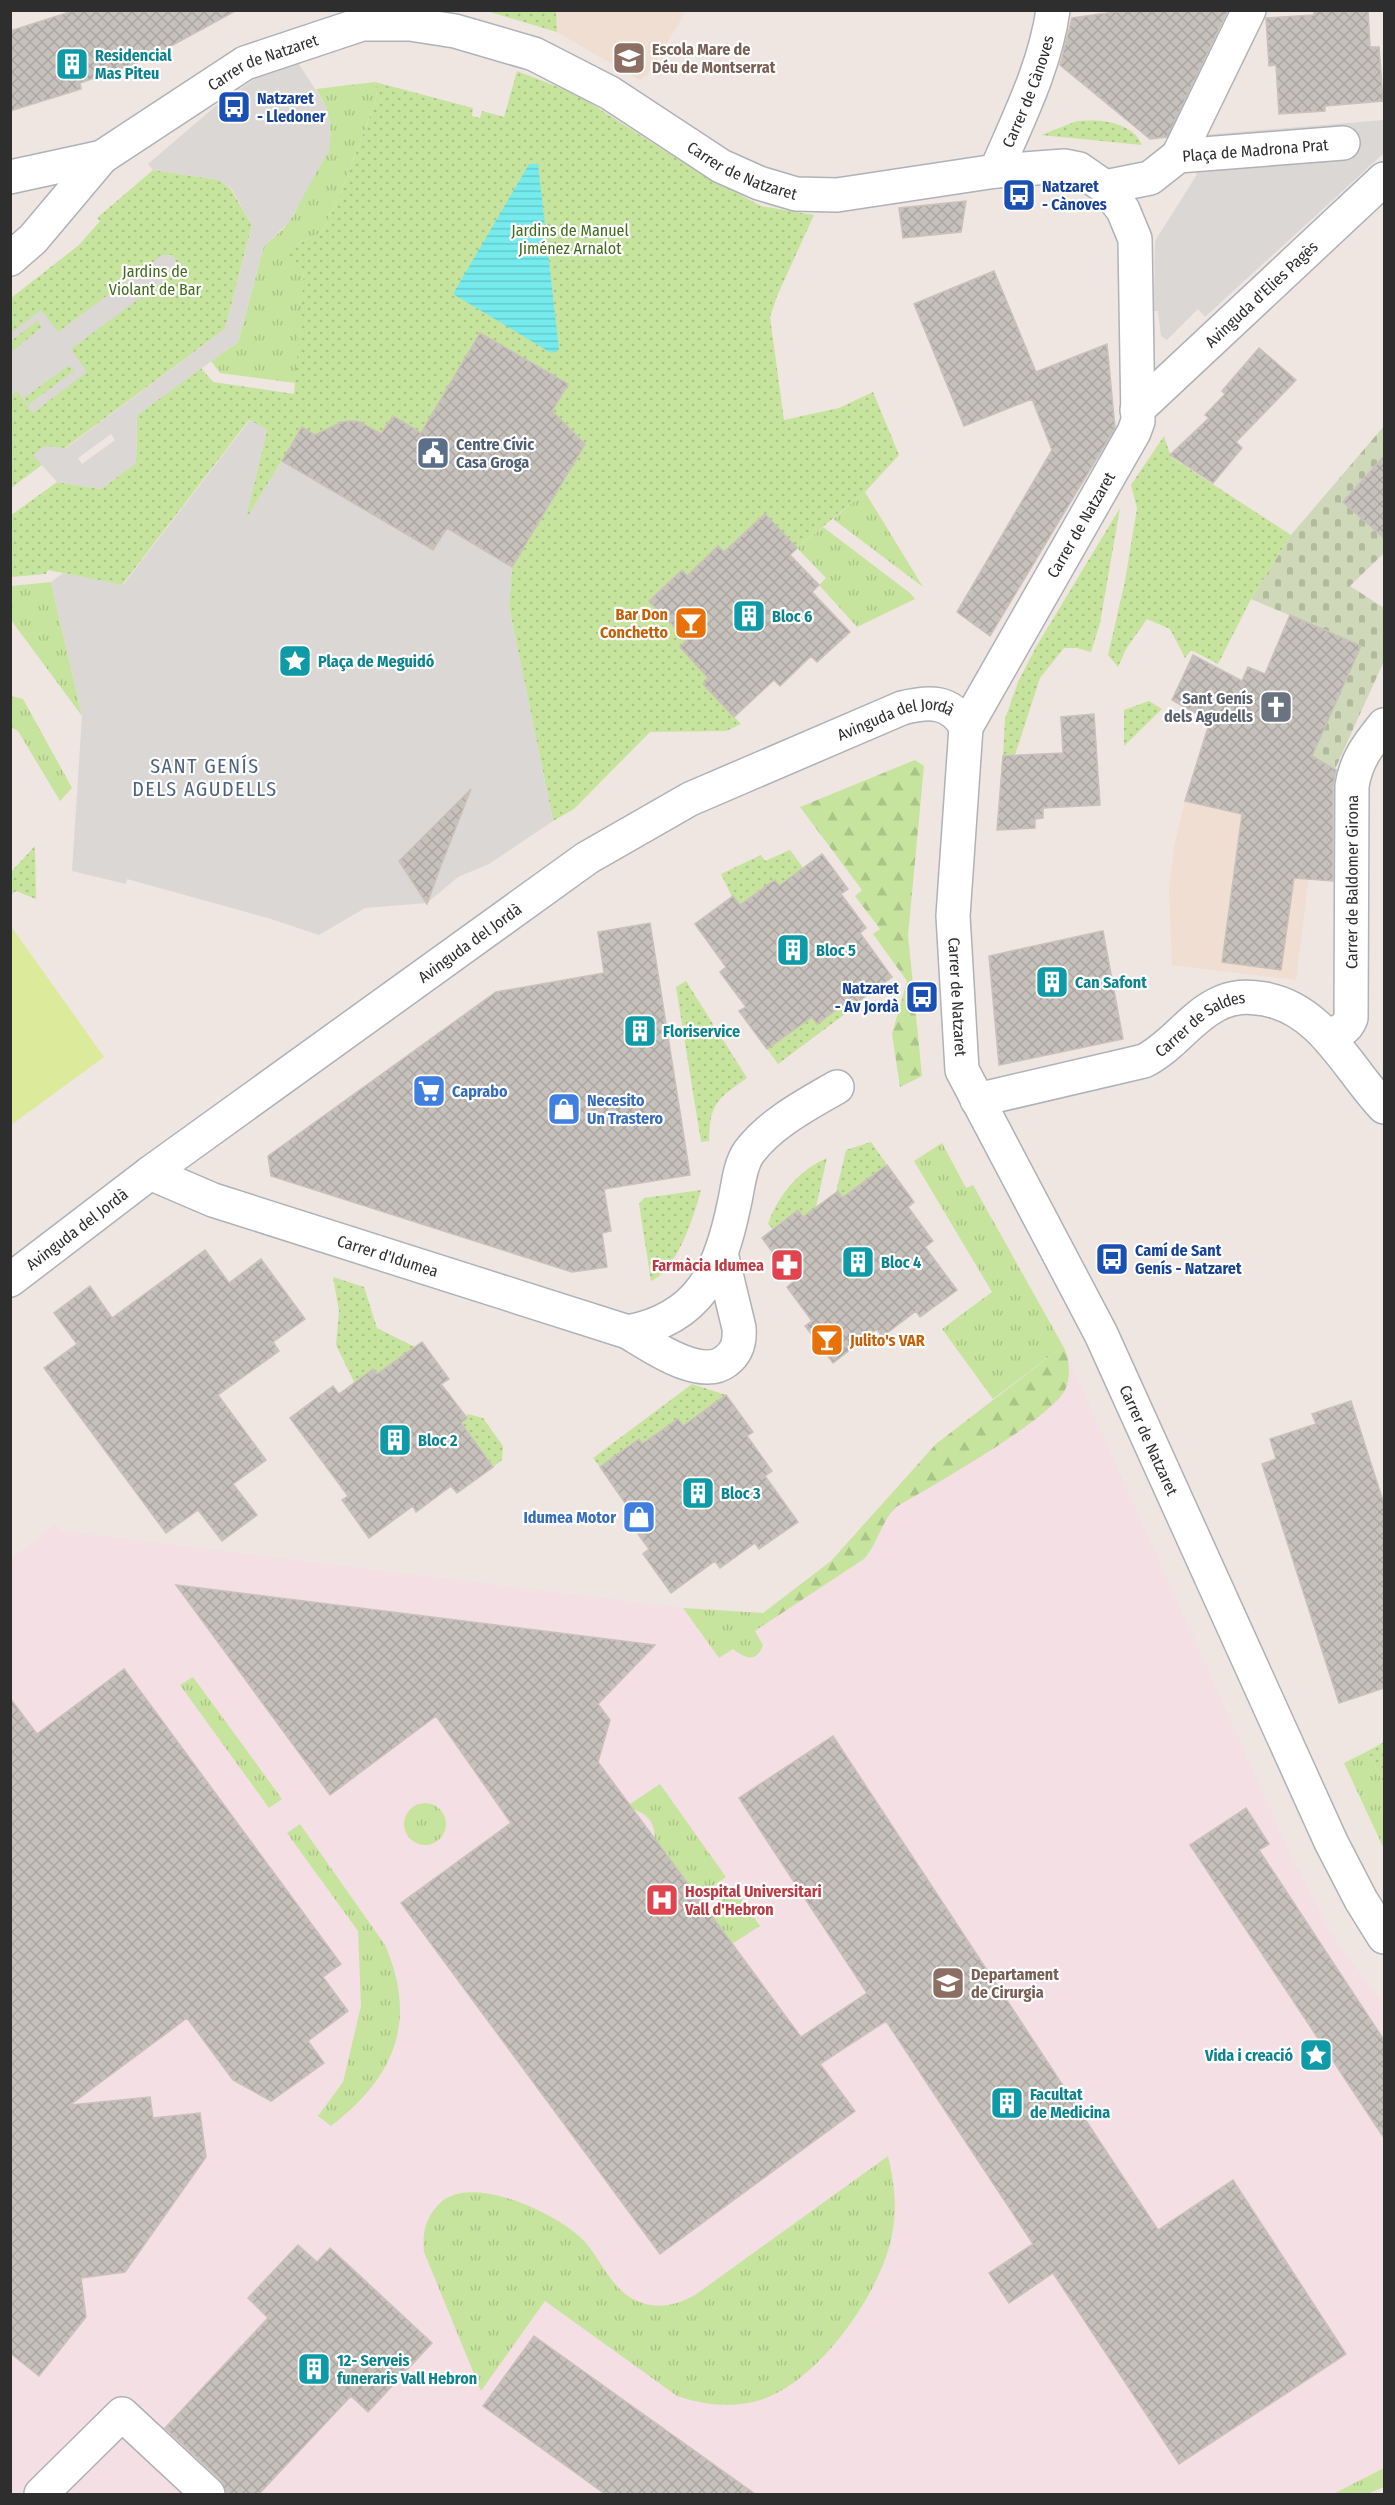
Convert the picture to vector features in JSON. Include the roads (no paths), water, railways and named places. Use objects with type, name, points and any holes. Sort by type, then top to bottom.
[{"type":"street","name":"Carrer de Cànoves","points":[[996,171],[1036,77],[1050,33],[1053,10]]},
{"type":"street","points":[[1178,156],[1249,10]]},
{"type":"street","name":"Carrer de Natzaret","points":[[10,177],[102,157],[245,63],[362,24],[410,24],[455,31],[534,54],[610,93],[722,166],[759,183],[796,194],[837,195],[996,171],[1064,166],[1079,169],[1105,187],[1123,210],[1135,239],[1137,410],[1134,432],[966,727],[952,916],[962,1070],[1101,1334],[1331,1842],[1361,1900],[1384,1937]]},
{"type":"street","name":"Plaça de Madrona Prat","points":[[1105,187],[1150,178],[1178,156],[1343,143]]},
{"type":"street","points":[[10,260],[33,239],[102,157]]},
{"type":"street","name":"Avinguda d'Elies Pagès","points":[[1137,410],[1384,179]]},
{"type":"street","name":"Avinguda del Jordà","points":[[10,1280],[150,1173],[587,858],[690,799],[777,760],[910,706],[926,702],[946,707],[960,716],[966,727]]},
{"type":"street","name":"Carrer de Baldomer Girona","points":[[1326,1035],[1342,1031],[1348,1025],[1350,1017],[1354,768],[1361,754],[1384,724]]},
{"type":"street","name":"Carrer de Saldes","points":[[978,1100],[1144,1061],[1165,1048],[1206,1011],[1235,997],[1257,998],[1283,1004],[1304,1015],[1326,1035],[1384,1107]]},
{"type":"street","name":"Carrer d'Idumea","points":[[628,1332],[658,1324],[685,1309],[701,1293],[713,1274],[721,1253],[748,1153],[790,1114],[837,1087]]},
{"type":"street","name":"Carrer d'Idumea","points":[[150,1173],[213,1200],[628,1332],[667,1356],[704,1367],[723,1364],[731,1357],[740,1338],[740,1328],[721,1253]]},
{"type":"street","points":[[41,2494],[122,2414],[208,2494]]},
{"type":"water","points":[[529,164],[538,164],[559,350],[551,353],[453,294]]},
{"type":"place","name":"Escola Mare de Déu de Montserrat","points":[[629,58]]},
{"type":"place","name":"Residencial Mas Piteu","points":[[72,64]]},
{"type":"place","name":"Natzaret - Lledoner","points":[[234,107]]},
{"type":"place","name":"Natzaret - Cànoves","points":[[1019,195]]},
{"type":"place","name":"Centre Cívic Casa Groga","points":[[433,453]]},
{"type":"place","name":"Bloc 6","points":[[749,616]]},
{"type":"place","name":"Bar Don Conchetto","points":[[691,623]]},
{"type":"place","name":"Plaça de Meguidó","points":[[295,661]]},
{"type":"place","name":"Sant Genís dels Agudells","points":[[1276,707]]},
{"type":"place","name":"Bloc 5","points":[[793,950]]},
{"type":"place","name":"Can Safont","points":[[1052,982]]},
{"type":"place","name":"Natzaret - Av Jordà","points":[[922,997]]},
{"type":"place","name":"Floriservice","points":[[640,1031]]},
{"type":"place","name":"Caprabo","points":[[429,1091]]},
{"type":"place","name":"Necesito Un Trastero","points":[[564,1109]]},
{"type":"place","name":"Camí de Sant Genís - Natzaret","points":[[1112,1259]]},
{"type":"place","name":"Bloc 4","points":[[858,1262]]},
{"type":"place","name":"Farmàcia Idumea","points":[[787,1265]]},
{"type":"place","name":"Julito's VAR","points":[[827,1340]]},
{"type":"place","name":"Bloc 2","points":[[395,1440]]},
{"type":"place","name":"Bloc 3","points":[[698,1493]]},
{"type":"place","name":"Idumea Motor","points":[[639,1517]]},
{"type":"place","name":"Hospital Universitari Vall d'Hebron","points":[[662,1900]]},
{"type":"place","name":"Departament de Cirurgia","points":[[948,1983]]},
{"type":"place","name":"Vida i creació","points":[[1316,2055]]},
{"type":"place","name":"Facultat de Medicina","points":[[1007,2103]]},
{"type":"place","name":"12- Serveis funeraris Vall Hebron","points":[[314,2369]]},
{"type":"district","name":"SANT GENÍS DELS AGUDELLS","points":[[205,778]]},
{"type":"park label","name":"Jardins de Manuel Jiménez Arnalot","points":[[570,239]]},
{"type":"park label","name":"Jardins de Violant de Bar","points":[[155,280]]}]
